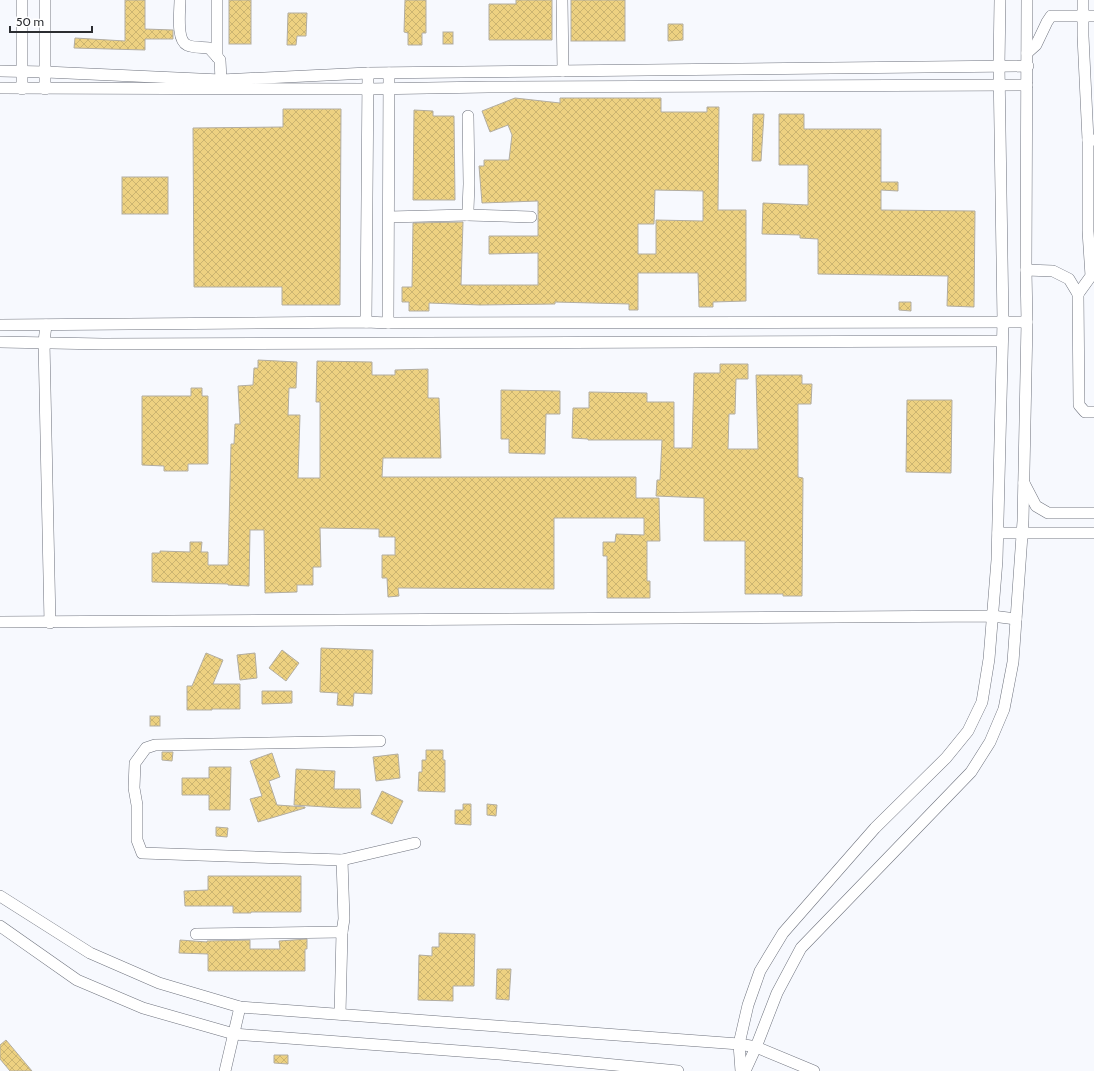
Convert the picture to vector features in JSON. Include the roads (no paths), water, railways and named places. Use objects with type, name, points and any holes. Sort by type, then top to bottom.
[{"type":"street","points":[[22,0],[22,88]]},
{"type":"street","points":[[45,0],[45,89]]},
{"type":"street","points":[[180,0],[180,35],[182,42],[188,46],[209,48],[218,57]]},
{"type":"street","points":[[218,0],[218,57],[220,60],[221,80]]},
{"type":"street","points":[[562,0],[563,71]]},
{"type":"street","points":[[742,1071],[739,1044],[748,1005],[760,971],[783,933],[875,828],[946,758],[968,731],[982,702],[989,659],[998,533],[1002,341],[999,85],[1000,0]]},
{"type":"street","points":[[745,1071],[777,993],[801,948],[971,772],[990,742],[1004,710],[1013,662],[1022,533],[1027,322],[1027,0]]},
{"type":"street","points":[[1078,294],[1091,276],[1092,255],[1088,16],[1083,0]]},
{"type":"street","points":[[1027,53],[1036,45],[1047,22],[1052,16],[1088,16]]},
{"type":"street","points":[[0,71],[221,80],[368,73],[1028,66]]},
{"type":"street","points":[[366,322],[368,73]]},
{"type":"street","points":[[388,323],[389,73]]},
{"type":"street","points":[[0,88],[389,89],[488,87],[1027,85]]},
{"type":"street","points":[[467,215],[469,184],[468,116]]},
{"type":"street","points":[[389,217],[467,215],[531,217]]},
{"type":"street","points":[[1026,270],[1053,271],[1068,279],[1078,294],[1079,405],[1085,412],[1094,412]]},
{"type":"street","points":[[0,325],[366,322],[1027,322]]},
{"type":"street","points":[[46,325],[44,342],[50,623]]},
{"type":"street","points":[[0,342],[111,344],[1002,341]]},
{"type":"street","points":[[1023,482],[1036,506],[1048,513],[1094,513]]},
{"type":"street","points":[[998,533],[1094,533]]},
{"type":"street","points":[[0,622],[50,623],[992,616],[1016,619]]},
{"type":"street","points":[[380,741],[154,745],[146,748],[135,763],[134,788],[137,805],[137,840],[142,853],[342,860],[415,843]]},
{"type":"street","points":[[340,1014],[342,932],[344,919],[342,860]]},
{"type":"street","points":[[0,896],[90,953],[159,983],[240,1007],[739,1044],[756,1047],[814,1071]]},
{"type":"street","points":[[0,926],[77,980],[143,1008],[234,1034],[499,1054],[678,1071]]},
{"type":"street","points":[[196,934],[342,932]]},
{"type":"street","points":[[225,1071],[240,1007]]}]
